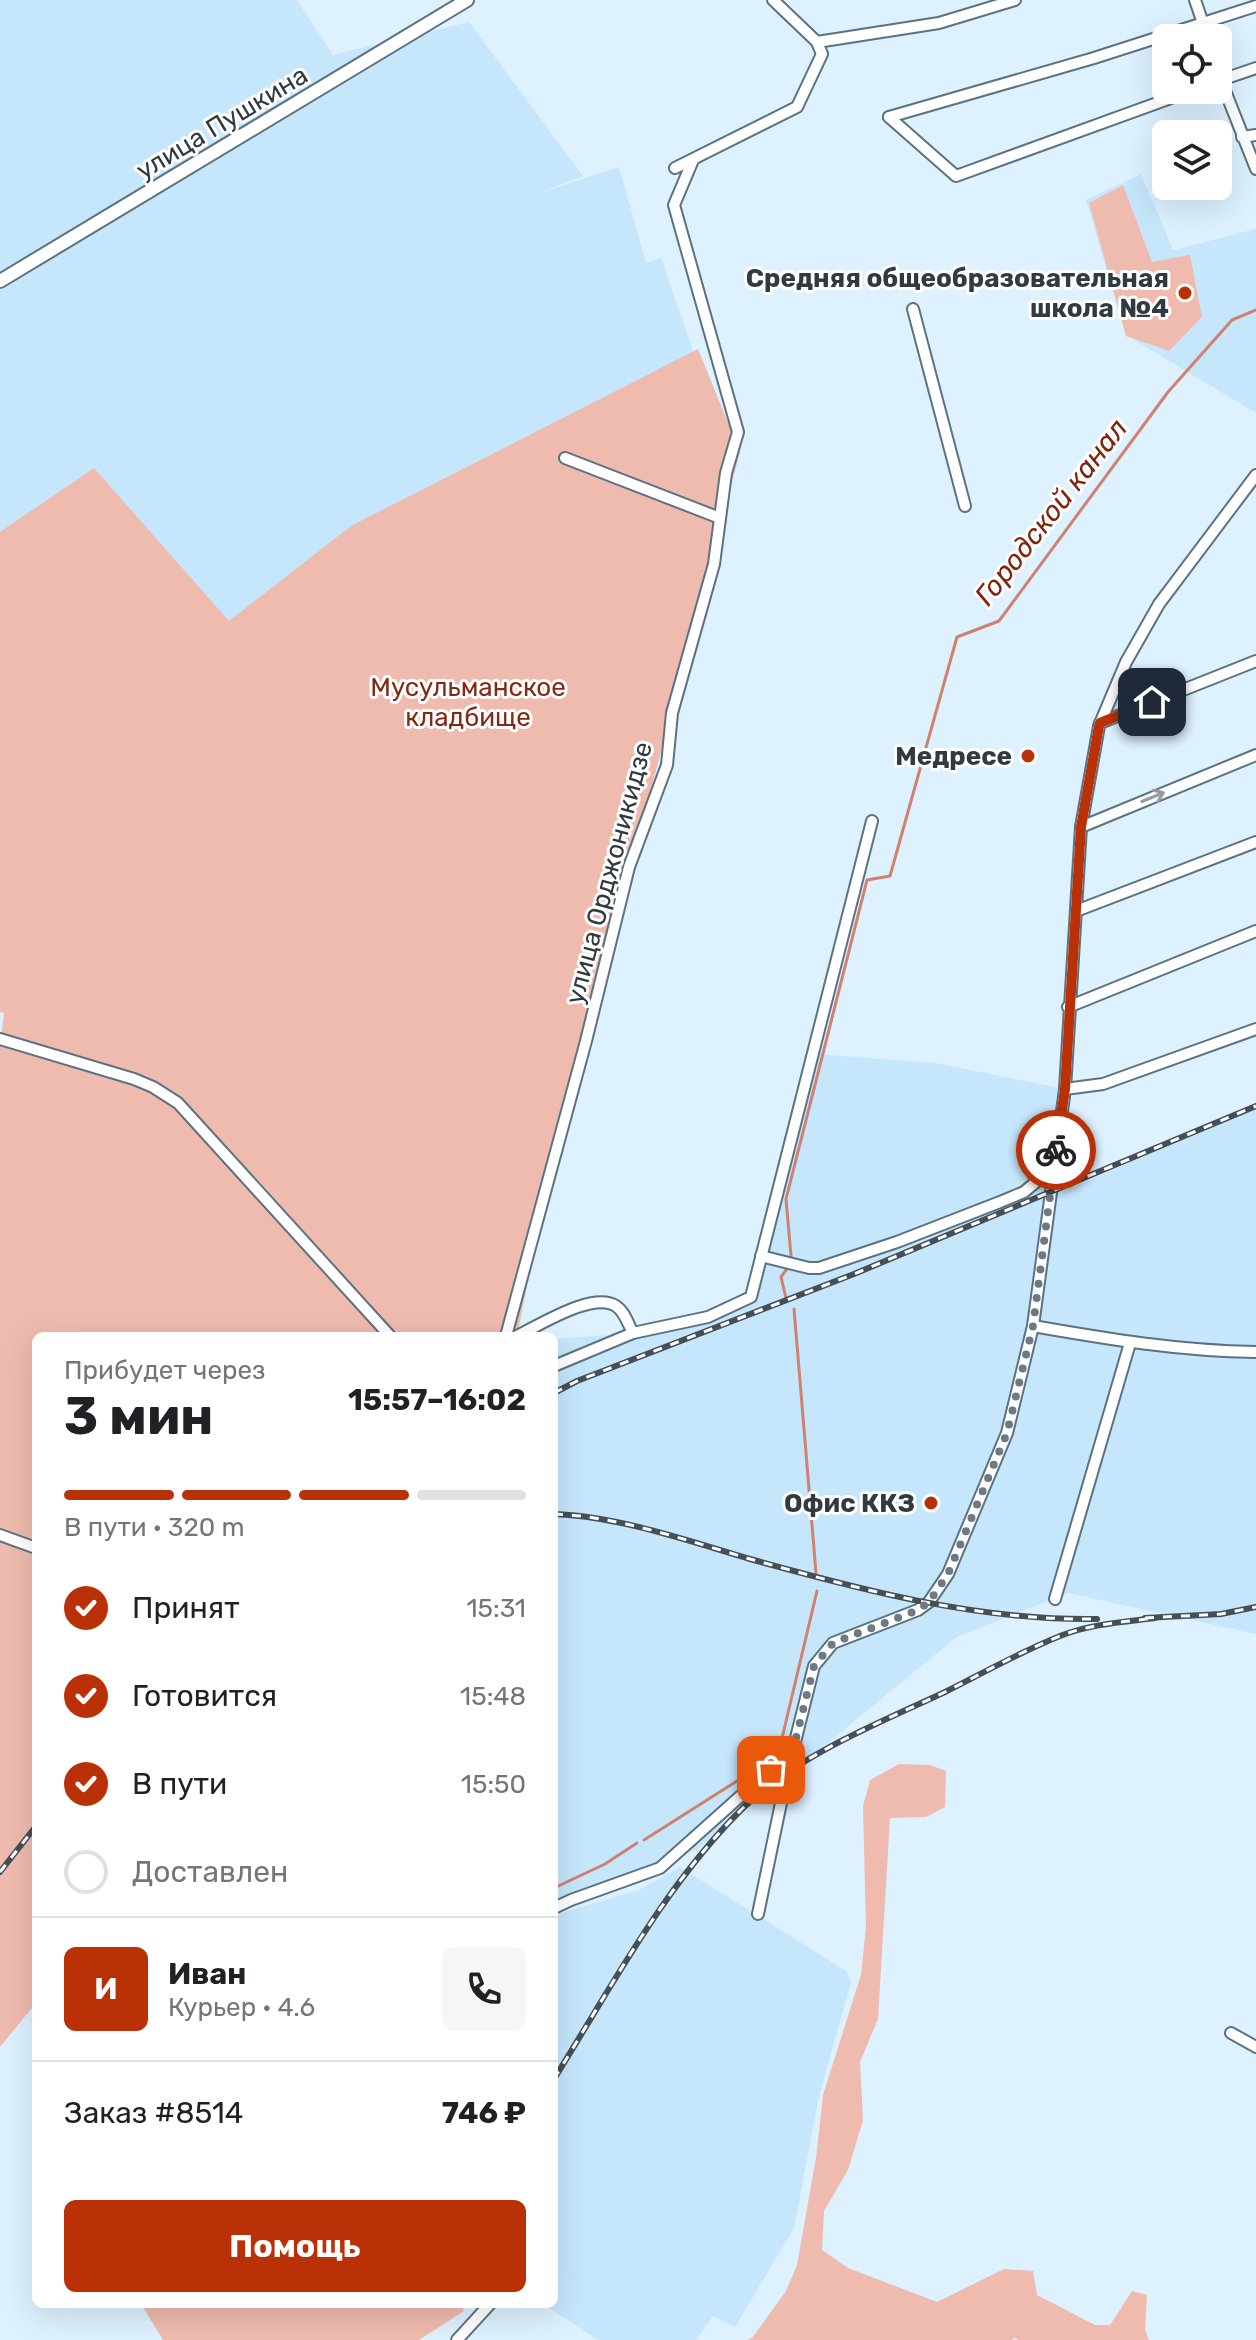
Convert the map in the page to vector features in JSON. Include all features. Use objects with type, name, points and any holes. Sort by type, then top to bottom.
[{"type":"street","name":"улица Пушкина","points":[[0,281],[467,0]]},
{"type":"street","points":[[675,168],[797,107],[822,54],[817,42],[773,0]]},
{"type":"street","points":[[817,42],[939,23],[1015,0]]},
{"type":"street","points":[[1195,0],[1204,24],[1256,6]]},
{"type":"street","points":[[1152,40],[889,117],[956,176],[1154,104]]},
{"type":"street","points":[[1232,74],[1256,68]]},
{"type":"street","points":[[1229,104],[1256,169]]},
{"type":"street","points":[[1242,137],[1256,135]]},
{"type":"street","name":"улица Орджоникидзе","points":[[507,1332],[586,1041],[629,867],[667,765],[672,713],[714,564],[726,473],[738,432],[674,205],[693,160]]},
{"type":"street","points":[[913,309],[965,506]]},
{"type":"street","points":[[565,458],[720,518]]},
{"type":"street","points":[[758,1914],[814,1666],[833,1643],[918,1610],[929,1602],[948,1574],[1007,1433],[1033,1326],[1065,1089],[1081,827],[1100,723],[1126,662],[1159,604],[1256,475]]},
{"type":"street","points":[[1100,723],[1256,661]]},
{"type":"street","points":[[1081,827],[1256,755]]},
{"type":"street","points":[[558,1364],[633,1333],[708,1317],[751,1297],[872,821]]},
{"type":"street","points":[[1076,911],[1256,842]]},
{"type":"street","points":[[1068,1007],[1256,931]]},
{"type":"street","points":[[1065,1089],[1103,1084],[1256,1029]]},
{"type":"street","points":[[0,1039],[134,1079],[178,1103],[386,1332]]},
{"type":"street","points":[[761,1256],[819,1268],[897,1242],[1024,1192],[1054,1167]]},
{"type":"street","points":[[526,1332],[596,1301],[615,1306],[624,1314],[633,1333]]},
{"type":"street","points":[[1033,1326],[1197,1351],[1256,1352]]},
{"type":"street","points":[[1055,1599],[1130,1343]]},
{"type":"street","points":[[0,1535],[32,1547]]},
{"type":"street","points":[[558,1906],[660,1868],[793,1750]]},
{"type":"street","points":[[1231,2033],[1256,2047]]},
{"type":"street","points":[[457,2340],[486,2308]]},
{"type":"shaded area","points":[[0,0],[297,0],[333,55],[469,22],[583,176],[537,194],[619,167],[646,263],[661,258],[695,357],[235,635],[0,552]]},
{"type":"shaded area","name":"Средняя общеобразовательная школа №4","points":[[1141,174],[1173,250],[1256,229],[1256,413],[1126,335],[1086,200]]},
{"type":"shaded area","points":[[814,1054],[935,1063],[1065,1089],[1054,1196],[1256,1107],[1256,1634],[1068,1593],[957,1637],[698,1849],[558,1899],[558,1339],[633,1333],[751,1297]]},
{"type":"shaded area","points":[[680,1867],[846,1971],[851,1982],[819,2096],[794,2228],[735,2327],[713,2316],[696,2340],[598,2340],[549,2308],[558,2308],[558,1914],[639,1890]]},
{"type":"green space","points":[[1123,185],[1152,262],[1190,255],[1202,317],[1169,351],[1126,336],[1089,203]]},
{"type":"green space","name":"Мусульманское кладбище","points":[[698,349],[740,452],[548,1180],[518,1332],[32,1332],[32,2008],[0,2047],[0,1047],[4,1013],[0,1012],[0,532],[94,468],[229,621],[351,526]]},
{"type":"green space","points":[[899,1764],[930,1765],[946,1771],[945,1807],[926,1817],[890,1818],[878,2019],[860,2062],[863,2120],[848,2170],[824,2211],[822,2250],[848,2268],[937,2302],[1004,2269],[1033,2271],[1037,2295],[1095,2325],[1110,2325],[1132,2291],[1147,2295],[1145,2330],[1149,2340],[747,2340],[752,2338],[786,2291],[797,2265],[816,2158],[823,2095],[861,1975],[866,1927],[863,1806],[870,1780]]},
{"type":"green space","points":[[143,2308],[462,2308],[464,2311],[419,2340],[163,2340]]},
{"type":"waterway","name":"Городской канал","points":[[791,1256],[786,1199],[867,880],[890,876],[957,637],[999,621],[1168,392],[1232,320],[1256,310]]},
{"type":"waterway","name":"Городской канал","points":[[786,1298],[781,1277],[789,1266]]},
{"type":"waterway","name":"Городской канал","points":[[794,1309],[816,1573]]},
{"type":"waterway","name":"Городской канал","points":[[644,1840],[778,1755],[817,1591]]},
{"type":"waterway","name":"Городской канал","points":[[558,1886],[605,1864],[637,1843]]},
{"type":"railway","points":[[558,1391],[854,1274],[1256,1106]]},
{"type":"railway","points":[[558,1514],[628,1524],[792,1571],[921,1601],[1009,1615],[1097,1619]]},
{"type":"railway","points":[[1145,1618],[1221,1614],[1256,1607]]},
{"type":"railway","points":[[558,2072],[665,1902],[716,1836],[767,1787],[866,1728],[1045,1642],[1083,1629],[1155,1618]]},
{"type":"railway","points":[[0,1872],[32,1831]]},
{"type":"way so far","points":[[771,1770],[793,1750],[814,1666],[833,1643],[918,1610],[929,1602],[948,1574],[1007,1433],[1033,1326],[1056,1150]]},
{"type":"place","name":"Средняя общеобразовательная школа №4","points":[[1185,293]]},
{"type":"place","name":"Медресе","points":[[1028,756]]},
{"type":"place","name":"Офис ККЗ","points":[[931,1503]]},
{"type":"route","points":[[1056,1150],[1065,1089],[1081,827],[1099,726],[1152,702]]}]
